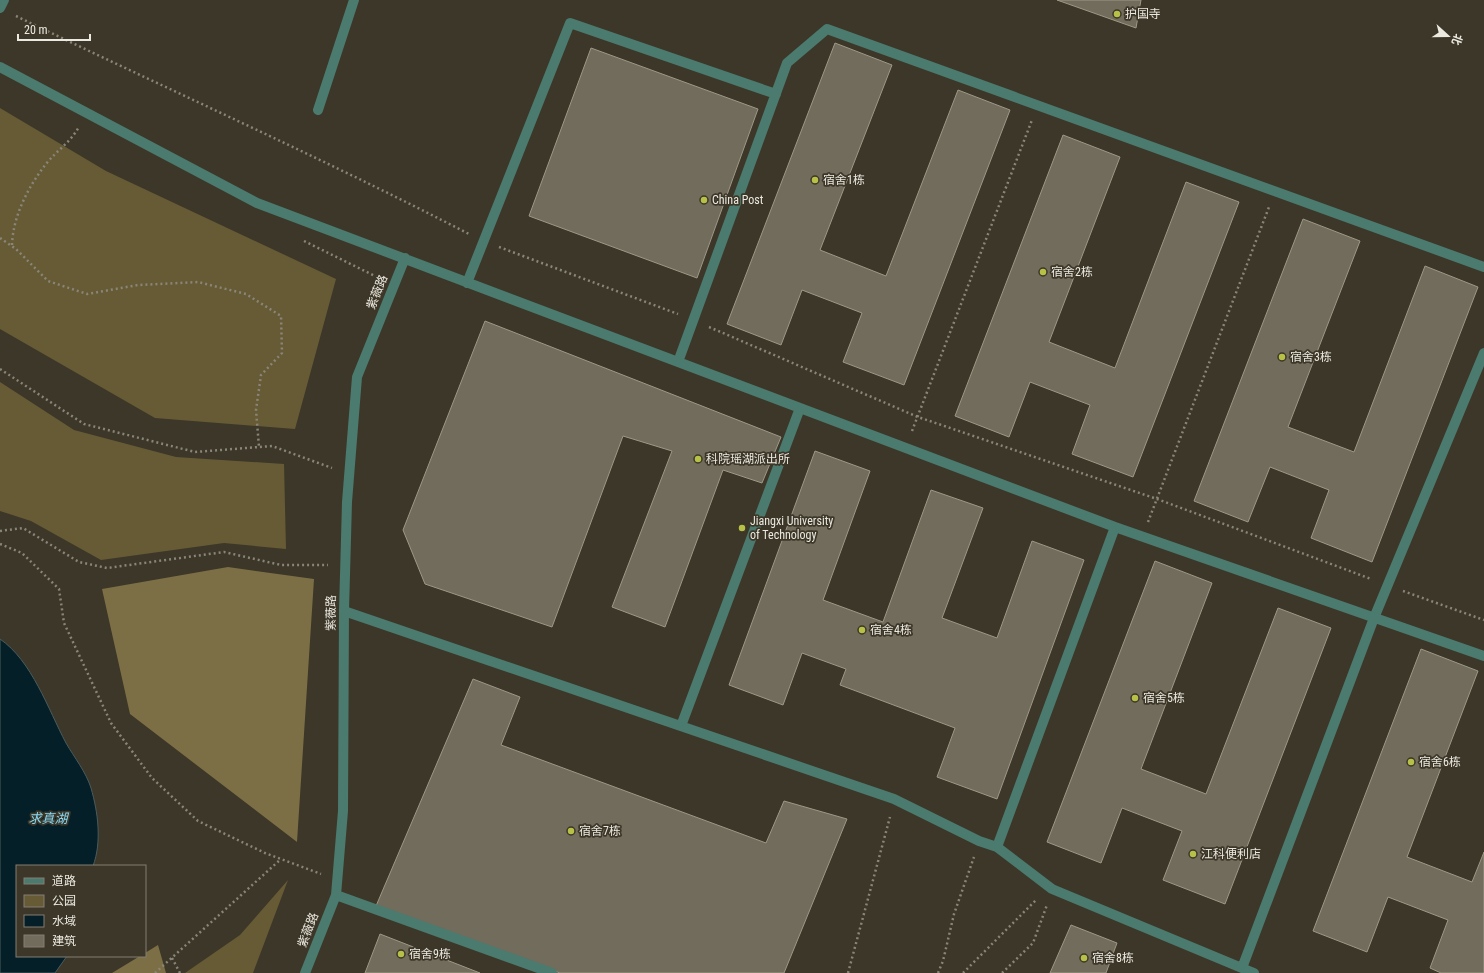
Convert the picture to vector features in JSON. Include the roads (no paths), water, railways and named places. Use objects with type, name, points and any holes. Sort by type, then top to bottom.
[{"type":"street","points":[[0,8],[4,0]]},
{"type":"street","points":[[318,110],[354,0]]},
{"type":"street","points":[[467,283],[570,23],[776,94]]},
{"type":"street","points":[[678,362],[787,63],[827,29],[1484,267]]},
{"type":"street","points":[[0,67],[257,203],[1142,537],[1484,656]]},
{"type":"street","name":"紫薇路","points":[[305,973],[336,895],[342,811],[344,611],[347,502],[357,376],[405,258]]},
{"type":"street","points":[[1242,968],[1374,618],[1484,353]]},
{"type":"street","points":[[682,726],[800,408]]},
{"type":"street","points":[[997,847],[1115,527]]},
{"type":"street","points":[[344,611],[894,799],[979,841],[997,847],[1052,889],[1254,973]]},
{"type":"street","points":[[336,895],[552,973]]},
{"type":"water","name":"求真湖","points":[[0,639],[11,648],[30,673],[66,743],[86,776],[96,807],[98,837],[96,857],[93,865],[16,865],[16,957],[66,957],[55,973],[0,973]]},
{"type":"place","name":"护国寺","points":[[1117,14]]},
{"type":"place","name":"宿舍1栋","points":[[815,180]]},
{"type":"place","name":"China Post","points":[[704,200]]},
{"type":"place","name":"宿舍2栋","points":[[1043,272]]},
{"type":"place","name":"宿舍3栋","points":[[1282,357]]},
{"type":"place","name":"科院瑶湖派出所","points":[[698,459]]},
{"type":"place","name":"Jiangxi University of Technology","points":[[742,528]]},
{"type":"place","name":"宿舍4栋","points":[[862,630]]},
{"type":"place","name":"宿舍5栋","points":[[1135,698]]},
{"type":"place","name":"宿舍6栋","points":[[1411,762]]},
{"type":"place","name":"宿舍7栋","points":[[571,831]]},
{"type":"place","name":"江科便利店","points":[[1193,854]]},
{"type":"place","name":"宿舍9栋","points":[[401,954]]},
{"type":"place","name":"宿舍8栋","points":[[1084,958]]}]
